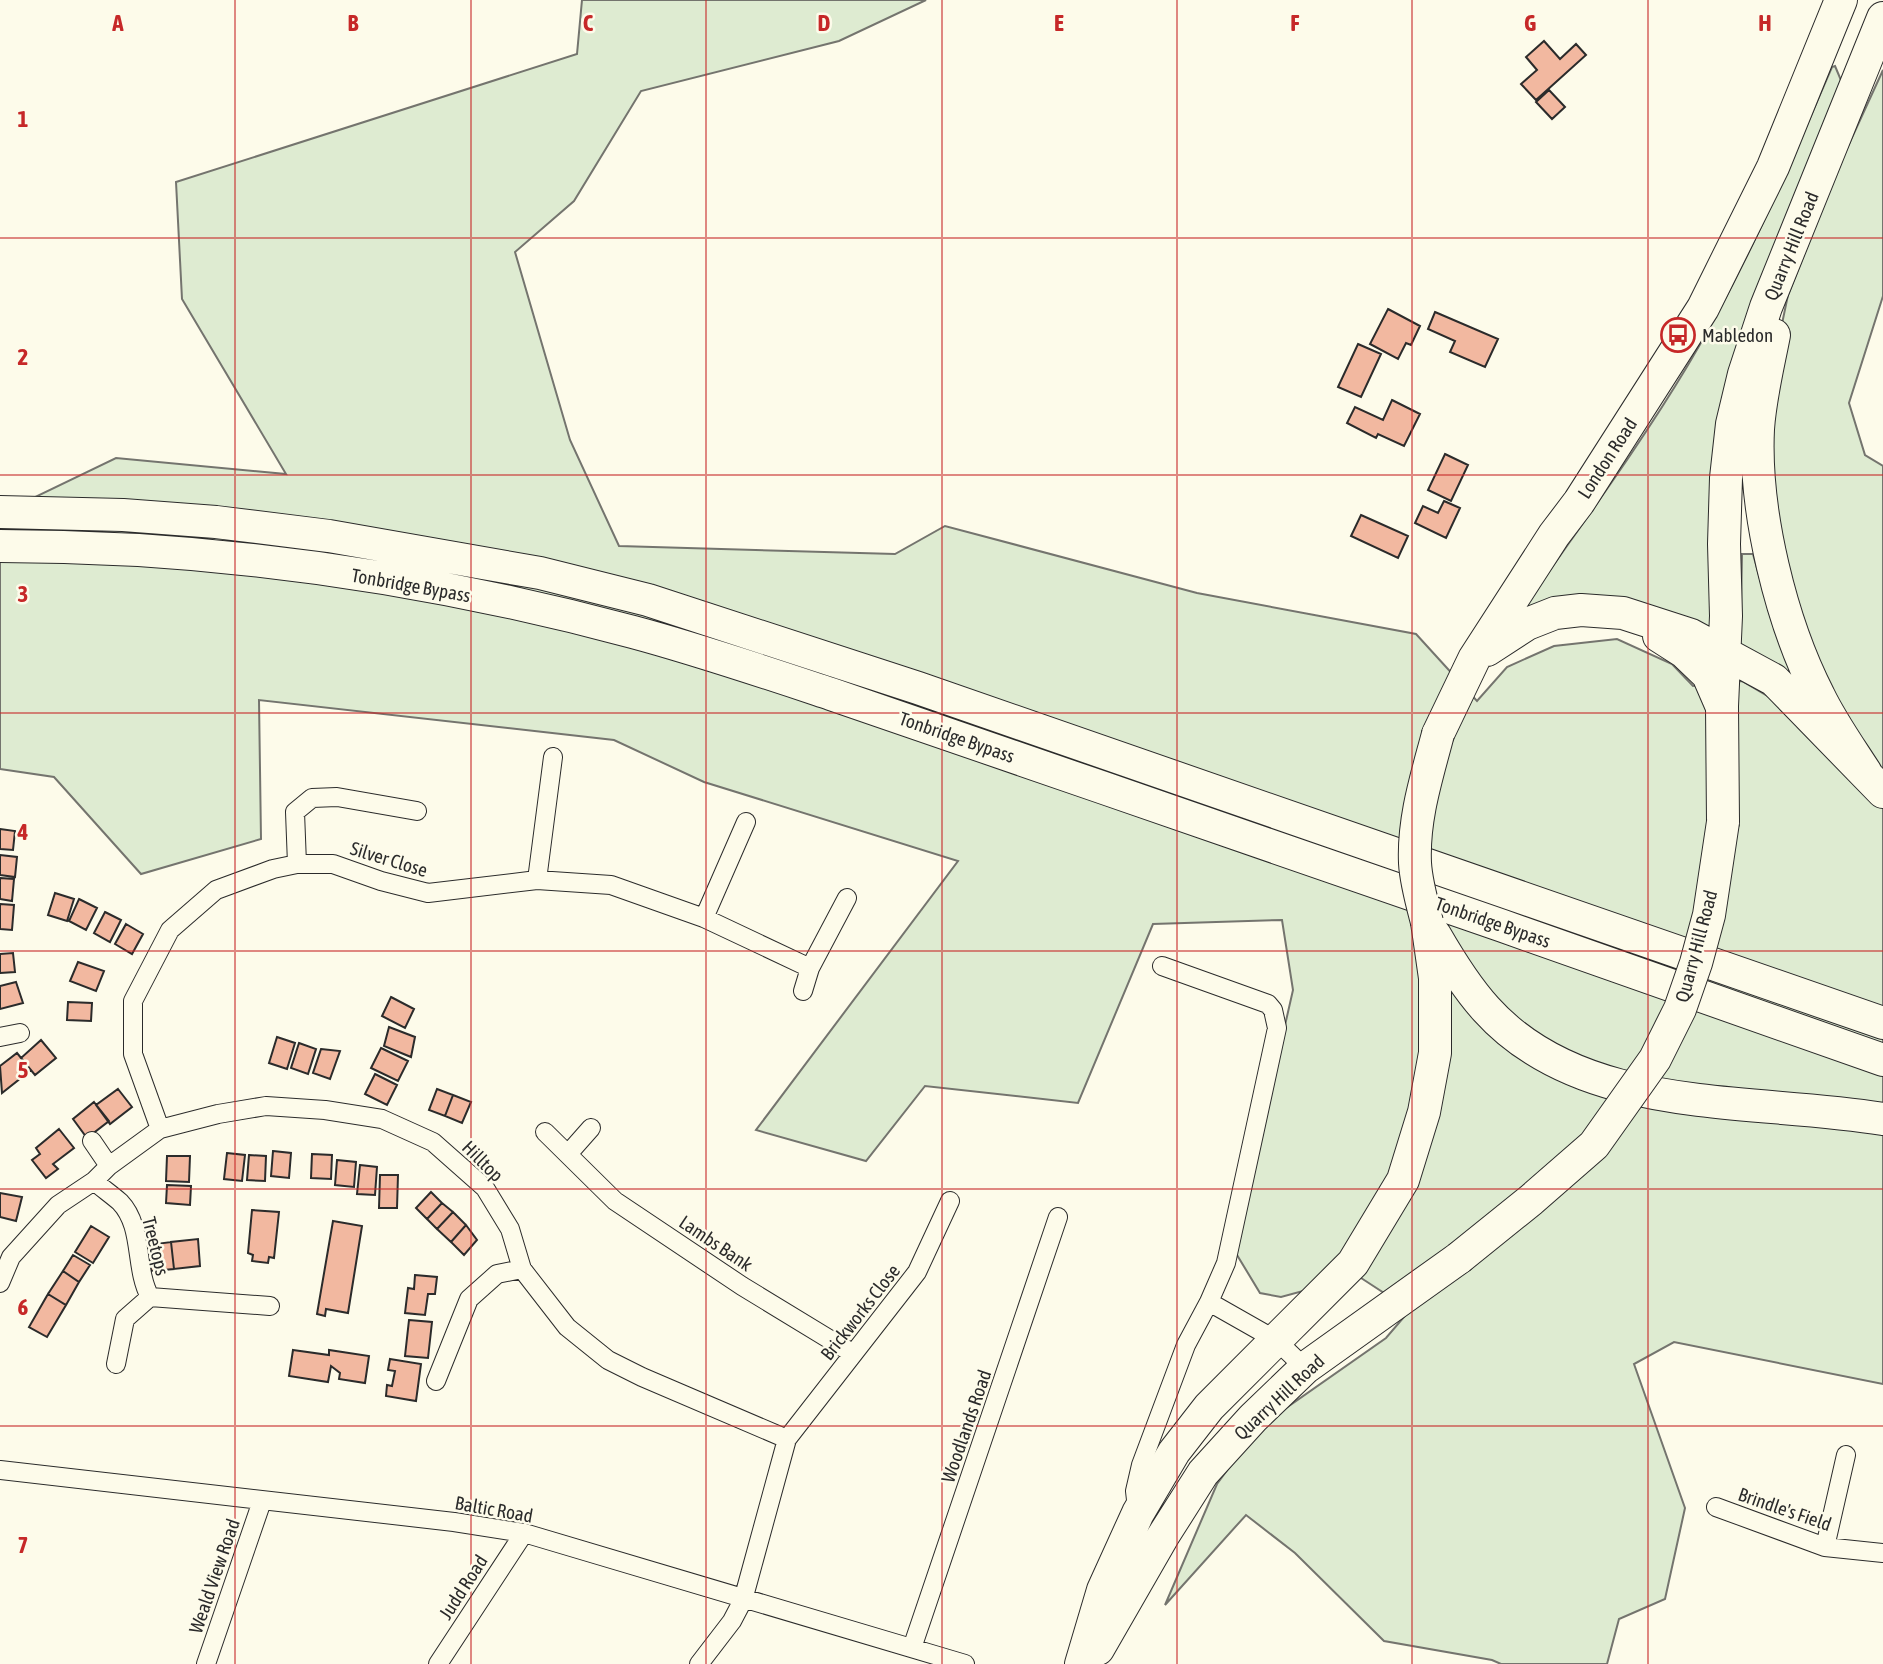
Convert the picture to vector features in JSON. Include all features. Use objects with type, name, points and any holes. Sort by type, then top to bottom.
[{"type":"highway","name":"London Road","points":[[1840,0],[1773,167],[1703,308],[1580,502],[1555,535],[1474,659],[1438,734],[1420,802],[1415,864],[1427,922],[1447,976],[1529,1046],[1563,1066],[1601,1082],[1719,1101],[1883,1119]]},
{"type":"highway","name":"Quarry Hill Road","points":[[1090,1664],[1163,1536],[1203,1473],[1252,1418],[1305,1368],[1459,1258],[1531,1200],[1594,1144],[1655,1059],[1680,1009],[1709,915],[1723,822],[1721,706],[1726,478],[1732,424],[1744,374],[1766,307],[1883,18]]},
{"type":"highway","points":[[1788,258],[1758,430],[1759,480],[1766,534],[1775,576],[1800,654],[1819,697],[1875,783]]},
{"type":"highway","name":"Tonbridge Bypass","points":[[0,512],[136,516],[216,522],[329,536],[540,573],[648,600],[930,692],[1883,1023]]},
{"type":"highway","name":"Tonbridge Bypass","points":[[0,545],[119,548],[207,555],[326,570],[528,606],[636,633],[734,662],[916,723],[1374,880],[1883,1060]]},
{"type":"highway","points":[[1474,659],[1527,624],[1555,613],[1581,610],[1623,613],[1691,635],[1774,680],[1875,783]]},
{"type":"highway","points":[[1623,613],[1692,659],[1708,675],[1721,706]]},
{"type":"highway","name":"Quarry Hill Road","points":[[1081,1664],[1103,1590],[1138,1513],[1174,1452],[1209,1408],[1353,1263],[1403,1180],[1424,1112],[1447,976]]},
{"type":"street","points":[[537,880],[553,757]]},
{"type":"street","points":[[298,864],[296,812],[312,798],[337,797],[417,811]]},
{"type":"street","points":[[704,918],[746,822]]},
{"type":"street","name":"Silver Close","points":[[160,1129],[134,1054],[133,1001],[170,930],[216,890],[273,869],[298,864],[333,864],[381,881],[428,893],[537,880],[611,886],[704,918],[810,968]]},
{"type":"street","points":[[803,991],[810,968],[847,898]]},
{"type":"street","name":"Quarry Hill Road","points":[[1138,1513],[1135,1491],[1141,1465],[1186,1345],[1226,1263],[1277,1028],[1273,1010],[1268,1004],[1162,966]]},
{"type":"street","points":[[0,1037],[20,1033]]},
{"type":"street","name":"Hilltop","points":[[0,1283],[5,1255],[58,1205],[160,1129],[218,1114],[266,1106],[325,1110],[382,1119],[433,1142],[485,1188],[510,1229],[522,1269],[567,1327],[608,1360],[787,1439]]},
{"type":"street","points":[[568,1154],[591,1128]]},
{"type":"street","name":"Lambs Bank","points":[[545,1132],[615,1201],[742,1286],[852,1353]]},
{"type":"street","points":[[92,1141],[109,1166]]},
{"type":"street","name":"Treetops","points":[[93,1181],[121,1204],[134,1226],[144,1286],[150,1297],[270,1306]]},
{"type":"street","name":"Brickworks Close","points":[[787,1439],[917,1272],[950,1201]]},
{"type":"street","name":"Woodlands Road","points":[[912,1648],[1058,1217]]},
{"type":"street","points":[[436,1381],[469,1299],[497,1274],[522,1269]]},
{"type":"street","points":[[116,1364],[125,1319],[150,1297]]},
{"type":"street","points":[[1209,1302],[1276,1340],[1305,1368]]},
{"type":"street","points":[[699,1664],[732,1621],[743,1600],[787,1439]]},
{"type":"street","points":[[1825,1547],[1846,1455]]},
{"type":"street","name":"Baltic Road","points":[[0,1471],[454,1522],[524,1534],[965,1664]]},
{"type":"street","name":"Weald View Road","points":[[206,1664],[262,1501]]},
{"type":"street","name":"Brindle's Field","points":[[1716,1507],[1825,1547],[1883,1553]]},
{"type":"street","name":"Judd Road","points":[[438,1664],[524,1534]]},
{"type":"green space","points":[[582,0],[926,0],[839,41],[641,91],[574,201],[515,252],[570,440],[619,546],[895,554],[945,526],[1197,593],[1416,634],[1477,701],[1507,667],[1554,646],[1617,639],[1672,664],[1693,686],[1742,681],[1771,698],[1811,664],[1769,497],[1769,386],[1788,295],[1838,168],[1883,70],[1883,296],[1849,403],[1865,455],[1883,466],[1883,1384],[1674,1342],[1634,1364],[1685,1508],[1665,1599],[1619,1619],[1607,1664],[1501,1664],[1492,1660],[1384,1641],[1295,1553],[1246,1515],[1165,1605],[1217,1484],[1259,1427],[1386,1338],[1410,1310],[1358,1276],[1281,1297],[1260,1293],[1234,1250],[1293,990],[1282,920],[1153,924],[1078,1103],[925,1086],[866,1161],[756,1130],[958,861],[704,782],[614,740],[259,700],[261,839],[141,874],[54,777],[0,769],[0,514],[116,458],[286,474],[182,299],[176,182],[577,54]]},
{"type":"green space","points":[[1835,66],[1843,85],[1774,259],[1714,640],[1645,609],[1608,597],[1575,596],[1518,616],[1648,429],[1709,329],[1747,256],[1832,67]]},
{"type":"green space","points":[[1742,554],[1753,554],[1772,622],[1797,683],[1735,651],[1741,610]]},
{"type":"building","points":[[1544,41],[1560,59],[1576,44],[1586,55],[1536,100],[1521,84],[1537,70],[1526,57]]},
{"type":"building","points":[[1549,90],[1565,107],[1552,119],[1536,102]]},
{"type":"building","points":[[1388,309],[1420,326],[1411,345],[1406,343],[1398,359],[1370,344]]},
{"type":"building","points":[[1435,312],[1498,339],[1485,367],[1450,352],[1455,341],[1428,329]]},
{"type":"building","points":[[1358,344],[1381,354],[1361,397],[1338,387]]},
{"type":"building","points":[[1392,400],[1420,414],[1404,446],[1378,434],[1376,438],[1347,423],[1355,407],[1383,420]]},
{"type":"building","points":[[1445,454],[1468,465],[1451,501],[1428,490]]},
{"type":"building","points":[[1444,501],[1460,508],[1446,538],[1415,523],[1423,506],[1438,513]]},
{"type":"building","points":[[1361,515],[1408,536],[1398,558],[1351,536]]},
{"type":"building","points":[[0,829],[15,831],[13,850],[0,849]]},
{"type":"building","points":[[0,855],[17,857],[15,877],[0,875]]},
{"type":"building","points":[[0,878],[14,879],[12,901],[0,899]]},
{"type":"building","points":[[55,893],[74,899],[67,921],[48,915]]},
{"type":"building","points":[[79,899],[97,908],[86,930],[69,921]]},
{"type":"building","points":[[0,904],[14,905],[12,930],[0,929]]},
{"type":"building","points":[[105,912],[121,920],[110,942],[94,933]]},
{"type":"building","points":[[126,924],[143,934],[132,954],[115,944]]},
{"type":"building","points":[[13,953],[15,972],[0,973],[0,954]]},
{"type":"building","points":[[78,962],[104,971],[96,991],[70,981]]},
{"type":"building","points":[[16,982],[23,1003],[0,1009],[0,986]]},
{"type":"building","points":[[391,997],[414,1009],[405,1028],[382,1016]]},
{"type":"building","points":[[68,1002],[92,1003],[91,1021],[67,1020]]},
{"type":"building","points":[[389,1027],[415,1037],[411,1057],[384,1046]]},
{"type":"building","points":[[277,1037],[295,1043],[287,1069],[269,1063]]},
{"type":"building","points":[[41,1040],[56,1058],[35,1075],[21,1058]]},
{"type":"building","points":[[299,1043],[316,1049],[308,1074],[291,1068]]},
{"type":"building","points":[[381,1048],[408,1061],[398,1081],[371,1068]]},
{"type":"building","points":[[321,1049],[340,1051],[330,1079],[313,1073]]},
{"type":"building","points":[[17,1053],[31,1070],[2,1093],[0,1066]]},
{"type":"building","points":[[375,1074],[397,1085],[387,1105],[365,1094]]},
{"type":"building","points":[[118,1089],[132,1107],[110,1124],[96,1105]]},
{"type":"building","points":[[437,1089],[453,1095],[445,1116],[429,1110]]},
{"type":"building","points":[[453,1095],[471,1102],[462,1123],[445,1116]]},
{"type":"building","points":[[94,1102],[109,1121],[87,1138],[73,1119]]},
{"type":"building","points":[[59,1129],[74,1148],[53,1164],[58,1169],[46,1178],[32,1160],[40,1154],[36,1148]]},
{"type":"building","points":[[273,1151],[291,1153],[289,1178],[271,1176]]},
{"type":"building","points":[[227,1153],[245,1155],[242,1181],[224,1179]]},
{"type":"building","points":[[312,1154],[332,1155],[331,1179],[311,1178]]},
{"type":"building","points":[[249,1155],[266,1156],[265,1181],[247,1180]]},
{"type":"building","points":[[167,1156],[190,1156],[189,1182],[166,1181]]},
{"type":"building","points":[[337,1160],[356,1162],[354,1187],[335,1185]]},
{"type":"building","points":[[360,1165],[377,1167],[375,1195],[357,1194]]},
{"type":"building","points":[[380,1175],[398,1175],[397,1208],[379,1208]]},
{"type":"building","points":[[167,1185],[191,1186],[190,1205],[166,1203]]},
{"type":"building","points":[[431,1192],[442,1203],[427,1219],[416,1208]]},
{"type":"building","points":[[0,1193],[22,1197],[16,1221],[0,1217]]},
{"type":"building","points":[[442,1203],[453,1212],[437,1229],[427,1219]]},
{"type":"building","points":[[252,1210],[279,1212],[274,1258],[269,1257],[268,1263],[252,1261],[253,1255],[248,1253]]},
{"type":"building","points":[[453,1212],[466,1225],[451,1242],[437,1229]]},
{"type":"building","points":[[333,1221],[362,1226],[348,1313],[326,1309],[325,1316],[317,1314]]},
{"type":"building","points":[[466,1225],[477,1240],[464,1255],[451,1242]]},
{"type":"building","points":[[91,1226],[109,1237],[93,1263],[75,1252]]},
{"type":"building","points":[[198,1239],[200,1266],[174,1269],[171,1242]]},
{"type":"building","points":[[171,1242],[174,1269],[151,1271],[148,1245]]},
{"type":"building","points":[[73,1255],[90,1265],[79,1282],[63,1271]]},
{"type":"building","points":[[63,1271],[79,1282],[66,1305],[48,1294]]},
{"type":"building","points":[[415,1275],[437,1277],[435,1294],[428,1294],[425,1315],[405,1313],[408,1288],[414,1289]]},
{"type":"building","points":[[48,1294],[66,1305],[47,1337],[29,1327]]},
{"type":"building","points":[[409,1320],[432,1322],[428,1358],[405,1356]]},
{"type":"building","points":[[293,1350],[329,1355],[329,1350],[369,1356],[365,1383],[339,1379],[340,1373],[331,1366],[328,1382],[289,1376]]},
{"type":"building","points":[[390,1359],[421,1364],[416,1401],[386,1396],[387,1385],[392,1386],[395,1371],[388,1370]]},
{"type":"place","name":"Mabledon","points":[[1678,335]]}]
